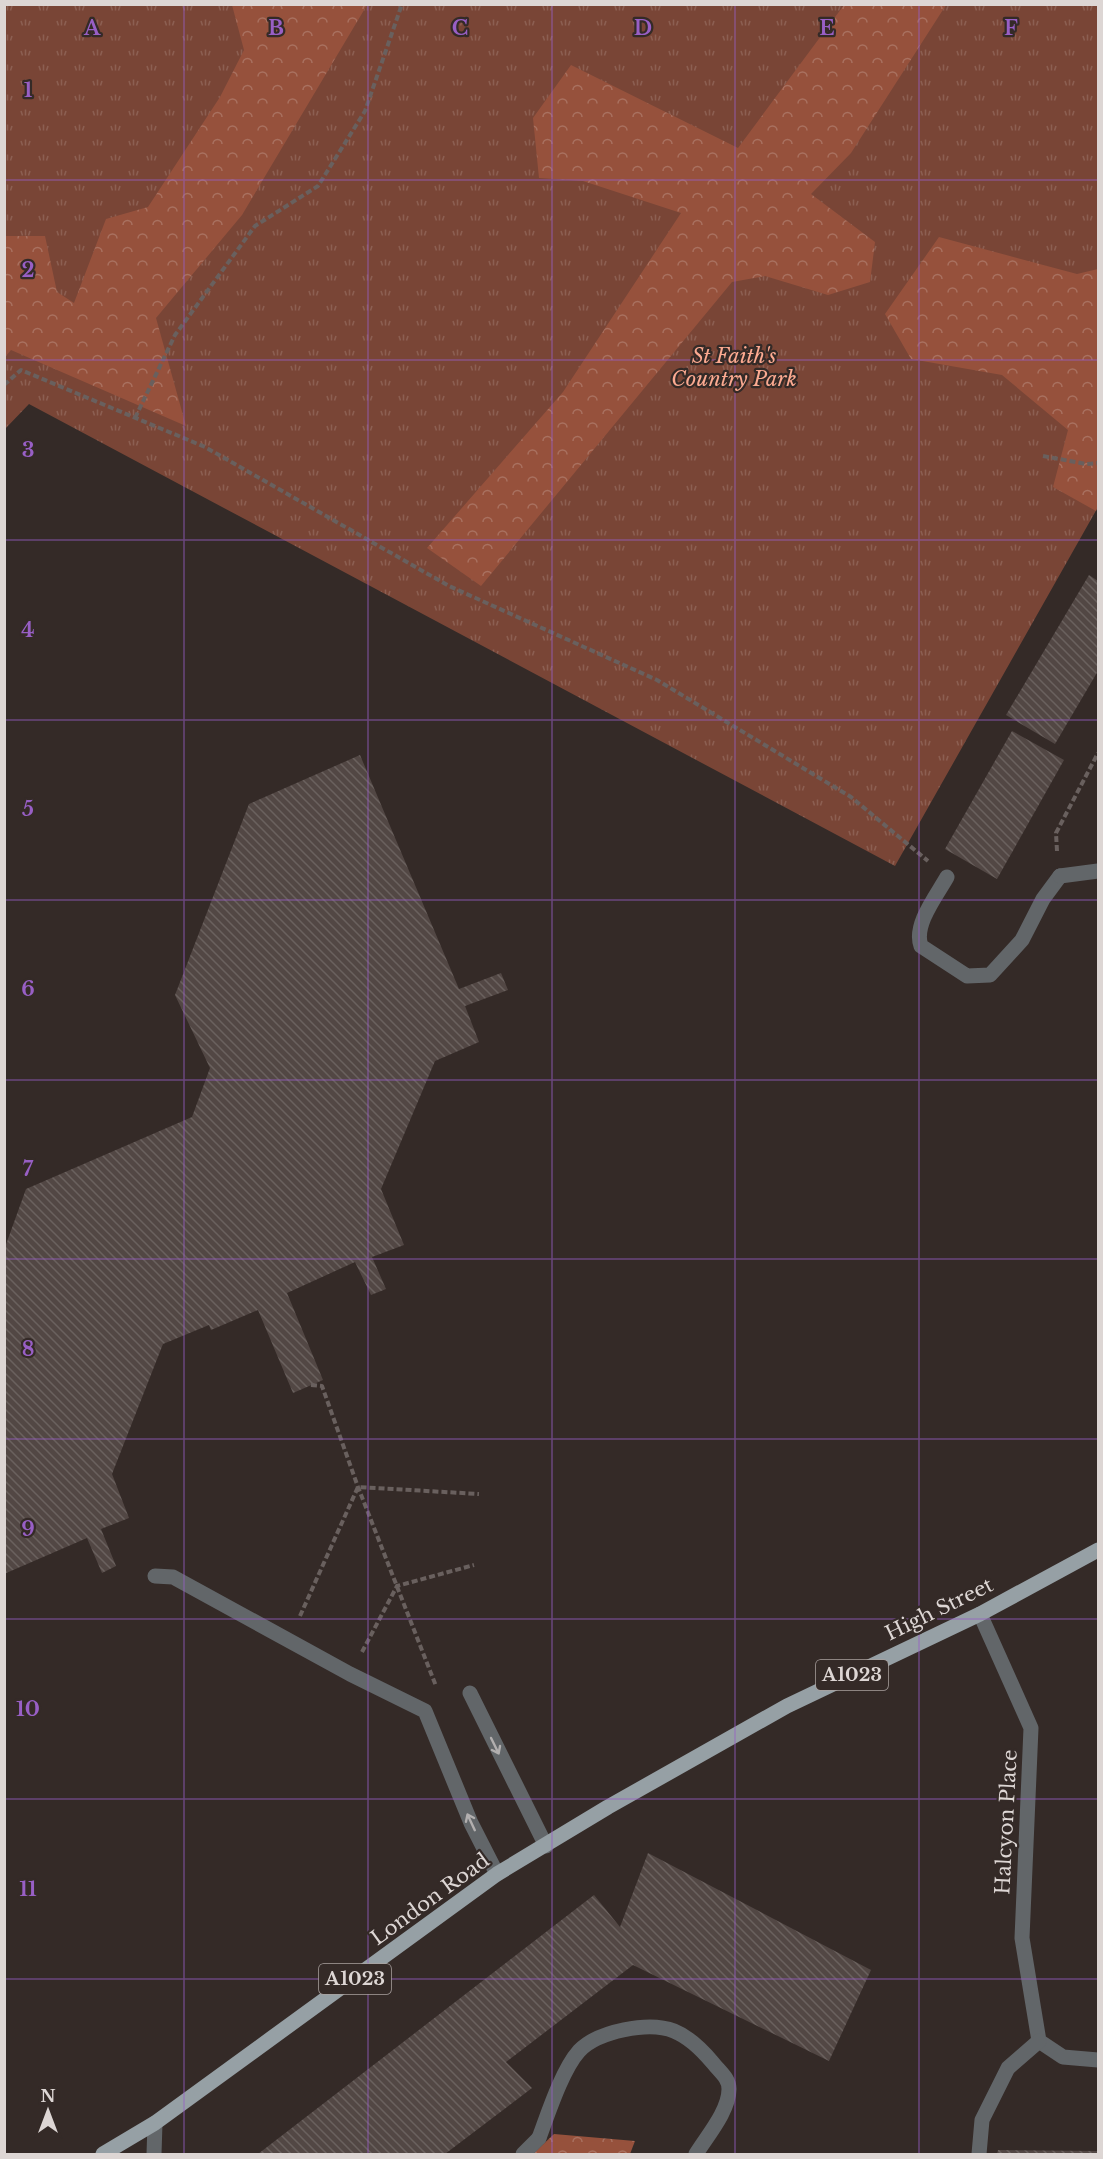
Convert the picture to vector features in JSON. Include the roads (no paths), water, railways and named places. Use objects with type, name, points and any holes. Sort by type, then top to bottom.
[{"type":"main road","name":"High Street","points":[[608,1807],[787,1706],[980,1614],[1098,1550]]},
{"type":"main road","name":"London Road","points":[[103,2154],[155,2123],[497,1875],[608,1807]]},
{"type":"street","points":[[947,877],[924,918],[919,939],[921,946],[970,978],[990,975],[1022,940],[1044,899],[1060,876],[1098,871]]},
{"type":"street","points":[[155,1575],[173,1577],[350,1674],[425,1712],[471,1823],[497,1875]]},
{"type":"street","name":"Halcyon Place","points":[[980,1614],[1031,1728],[1022,1938],[1039,2041]]},
{"type":"street","points":[[470,1693],[546,1846]]},
{"type":"street","points":[[523,2154],[539,2138],[560,2085],[579,2051],[603,2035],[637,2028],[674,2031],[701,2049],[728,2081],[729,2093],[724,2108],[696,2154]]},
{"type":"street","points":[[979,2154],[982,2120],[1008,2068],[1039,2041],[1063,2057],[1098,2060]]},
{"type":"street","points":[[154,2154],[155,2123]]},
{"type":"park label","name":"St Faith's Country Park","points":[[734,368]]}]
